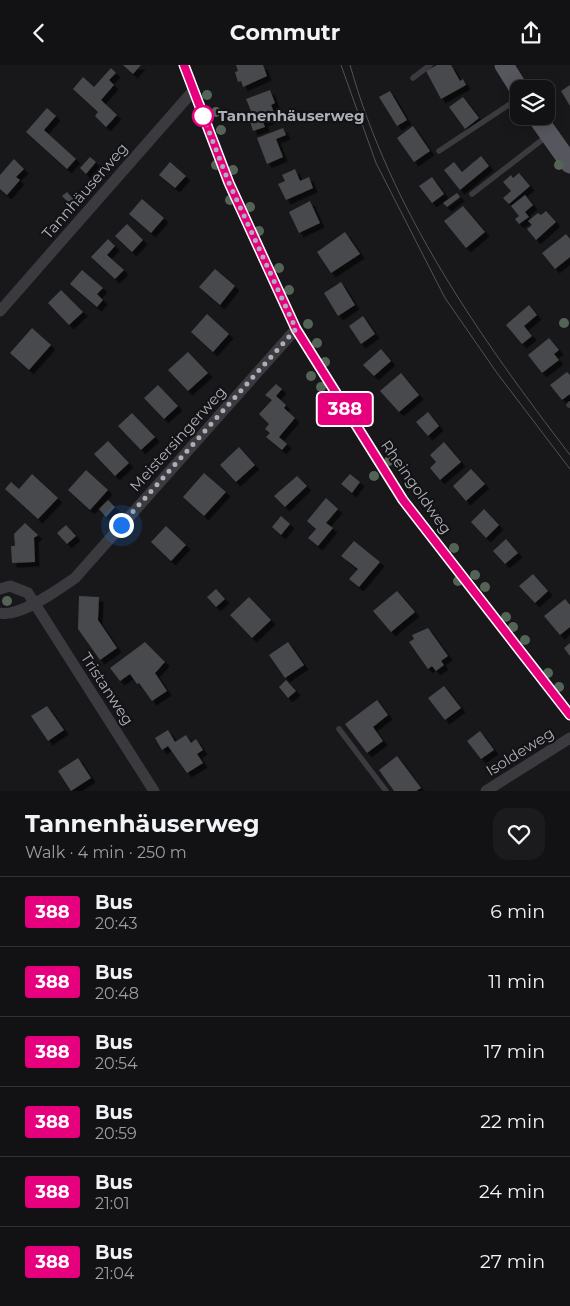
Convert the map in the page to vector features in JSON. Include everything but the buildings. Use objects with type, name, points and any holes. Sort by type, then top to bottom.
[{"type":"main road","points":[[504,65],[513,80]]},
{"type":"main road","points":[[542,125],[570,164]]},
{"type":"street","name":"Rheingoldweg","points":[[184,65],[229,183],[296,329],[403,500],[570,715]]},
{"type":"street","name":"Tannhäuserweg","points":[[0,311],[193,91]]},
{"type":"street","name":"Meistersingerweg","points":[[0,613],[10,613],[34,603],[75,578],[296,329]]},
{"type":"street","points":[[0,589],[10,586],[20,588],[28,593],[34,603]]},
{"type":"street","name":"Tristanweg","points":[[34,603],[154,791]]},
{"type":"street","name":"Isoldeweg","points":[[486,791],[570,738]]},
{"type":"lane","points":[[413,78],[430,65]]},
{"type":"lane","points":[[440,151],[510,104]]},
{"type":"lane","points":[[472,194],[549,134]]},
{"type":"lane","points":[[339,729],[386,791]]},
{"type":"tram line","points":[[341,65],[376,163],[445,298],[497,373],[570,469]]},
{"type":"tram line","points":[[350,65],[367,119],[389,171],[441,270],[503,364],[570,455]]},
{"type":"bus line","name":"388","points":[[184,65],[229,183],[296,329],[403,500],[570,715]]},
{"type":"place","name":"Tannenhäuserweg","points":[[203,116]]},
{"type":"route","points":[[121,525],[296,329],[229,183],[203,116]]}]
